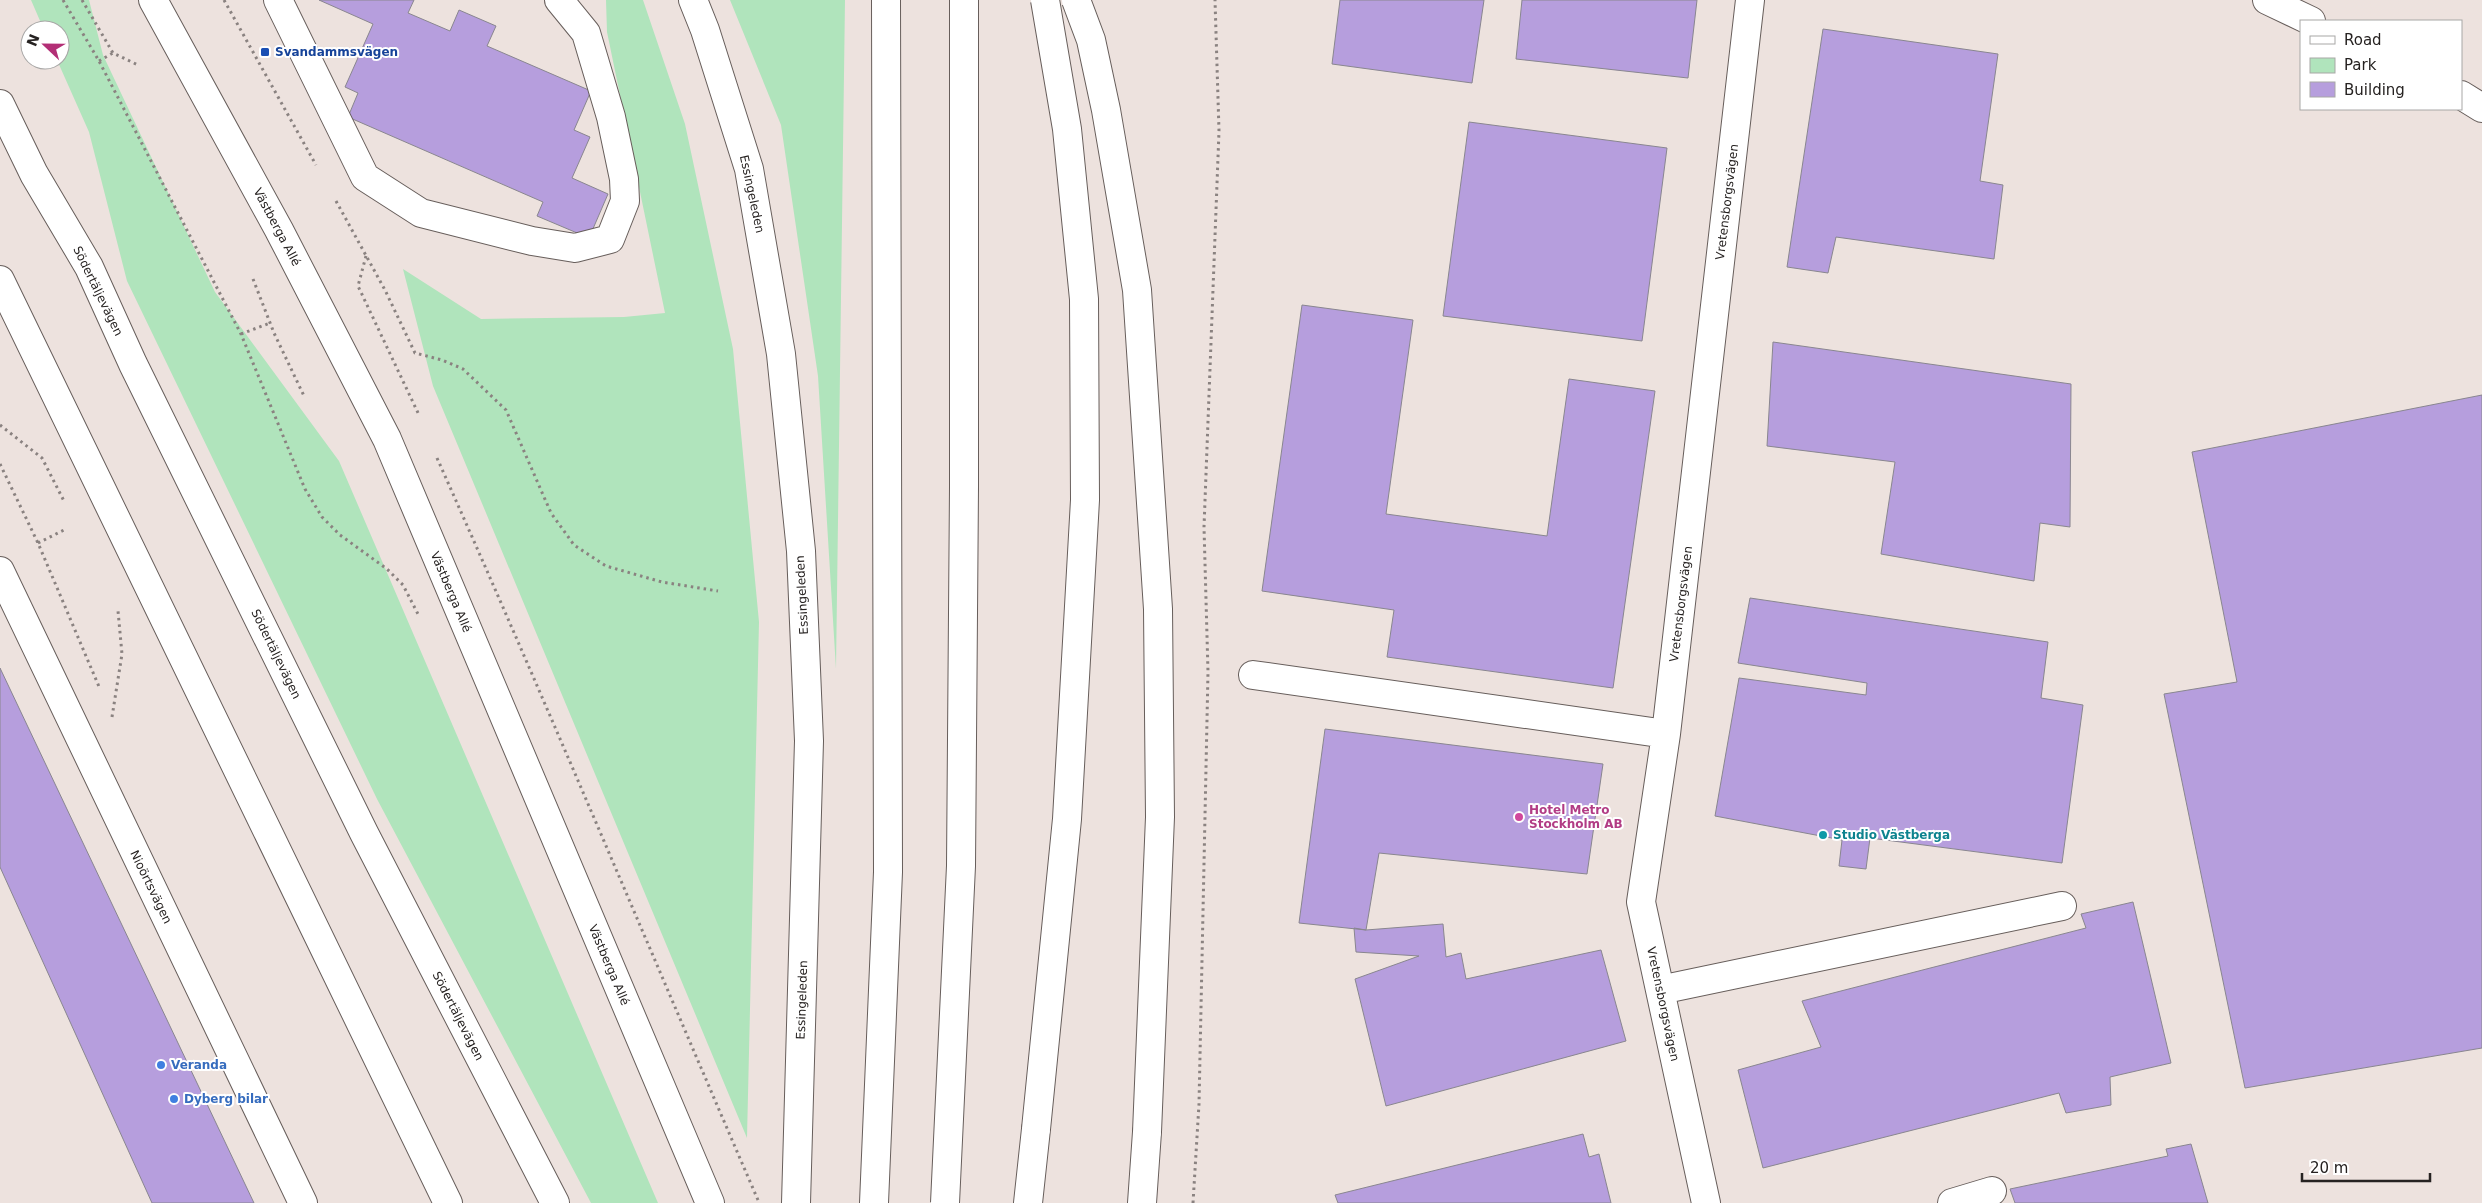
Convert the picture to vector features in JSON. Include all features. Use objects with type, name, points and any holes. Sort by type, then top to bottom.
[{"type":"main road","name":"Västberga Allé","points":[[153,0],[279,230],[387,439],[710,1203]]},
{"type":"main road","points":[[278,0],[366,177],[421,213],[532,241],[576,248],[610,239],[625,201],[624,179],[611,117],[586,33],[559,0]]},
{"type":"main road","name":"Essingeleden","points":[[693,0],[705,30],[749,170],[781,354],[800,551],[809,741],[796,1203]]},
{"type":"main road","points":[[874,1203],[888,872],[886,0]]},
{"type":"main road","points":[[945,1203],[961,866],[964,487],[964,0]]},
{"type":"main road","points":[[1028,1203],[1067,819],[1085,500],[1084,299],[1066,129],[1045,0]]},
{"type":"main road","points":[[1076,0],[1091,40],[1106,110],[1137,290],[1158,609],[1160,818],[1147,1132],[1142,1203]]},
{"type":"main road","name":"Vretensborgsvägen","points":[[1706,1203],[1641,902],[1666,734],[1750,0]]},
{"type":"main road","points":[[2267,0],[2309,20]]},
{"type":"main road","points":[[2462,96],[2482,108]]},
{"type":"main road","name":"Södertäljevägen","points":[[0,104],[34,174],[89,267],[133,364],[364,833],[555,1203]]},
{"type":"main road","points":[[0,280],[448,1203]]},
{"type":"main road","name":"Nioörtsvägen","points":[[0,571],[303,1203]]},
{"type":"main road","points":[[1253,675],[1666,734]]},
{"type":"main road","points":[[1660,990],[2062,906]]},
{"type":"main road","points":[[1952,1203],[1992,1191]]},
{"type":"path","points":[[63,0],[99,61],[241,334],[305,489],[322,517],[340,535],[387,569],[403,585],[420,618]]},
{"type":"path","points":[[82,0],[113,53],[138,65]]},
{"type":"path","points":[[224,0],[319,171]]},
{"type":"path","points":[[1193,1203],[1199,1104],[1208,672],[1204,527],[1219,131],[1215,0]]},
{"type":"path","points":[[99,61],[113,53]]},
{"type":"path","points":[[333,196],[415,353],[442,360],[463,369],[506,410],[551,513],[574,545],[606,566],[662,582],[718,591]]},
{"type":"path","points":[[366,256],[358,286],[420,419]]},
{"type":"path","points":[[253,279],[270,323],[304,396]]},
{"type":"path","points":[[241,334],[270,323]]},
{"type":"path","points":[[0,425],[42,458],[69,511]]},
{"type":"path","points":[[436,455],[760,1203]]},
{"type":"path","points":[[0,464],[38,544],[100,690]]},
{"type":"path","points":[[38,544],[66,529]]},
{"type":"path","points":[[108,708],[112,717],[122,654],[118,608]]},
{"type":"green space","points":[[31,0],[89,0],[103,55],[215,292],[339,461],[658,1203],[591,1203],[377,799],[127,281],[89,132],[61,70],[70,70],[70,20],[40,20]]},
{"type":"green space","points":[[606,0],[643,0],[685,124],[733,349],[759,622],[747,1138],[433,386],[403,269],[481,319],[624,317],[665,313],[607,32]]},
{"type":"green space","points":[[730,0],[845,0],[836,669],[818,376],[781,125]]},
{"type":"building","points":[[319,0],[414,0],[408,13],[450,31],[459,10],[496,26],[487,46],[591,91],[574,130],[590,137],[572,178],[608,194],[589,238],[537,216],[543,202],[348,117],[358,93],[345,87],[373,24]]},
{"type":"building","points":[[1340,0],[1484,0],[1472,83],[1332,64]]},
{"type":"building","points":[[1522,0],[1697,0],[1688,78],[1516,59]]},
{"type":"building","points":[[1823,29],[1998,54],[1980,181],[2003,185],[1994,259],[1836,237],[1828,273],[1787,267]]},
{"type":"building","points":[[1469,122],[1667,148],[1642,341],[1443,316]]},
{"type":"building","points":[[1302,305],[1413,320],[1386,514],[1547,536],[1569,379],[1655,391],[1613,688],[1387,657],[1394,610],[1262,591]]},
{"type":"building","points":[[1773,342],[2071,384],[2070,527],[2040,523],[2034,581],[1881,554],[1895,462],[1767,446]]},
{"type":"building","points":[[2482,395],[2482,1048],[2245,1088],[2164,694],[2237,682],[2192,452]]},
{"type":"building","points":[[1750,598],[2048,642],[2041,698],[2083,705],[2062,863],[1870,838],[1866,869],[1839,866],[1842,840],[1715,816],[1739,678],[1866,695],[1867,683],[1738,663]]},
{"type":"building","points":[[0,668],[254,1203],[152,1203],[0,867]]},
{"type":"building","points":[[1325,729],[1603,764],[1587,874],[1379,853],[1366,930],[1299,923]]},
{"type":"building","points":[[2133,902],[2171,1063],[2110,1077],[2111,1105],[2066,1113],[2059,1093],[1763,1168],[1738,1070],[1821,1047],[1802,1001],[2086,928],[2081,914]]},
{"type":"building","points":[[1443,924],[1446,957],[1461,953],[1466,979],[1601,950],[1626,1041],[1386,1106],[1355,979],[1419,956],[1356,952],[1354,928],[1366,930]]},
{"type":"building","points":[[1583,1134],[1589,1157],[1599,1154],[1611,1203],[1338,1203],[1335,1195]]},
{"type":"building","points":[[2191,1144],[2208,1203],[2015,1203],[2010,1189],[2168,1156],[2166,1149]]},
{"type":"place","name":"Svandammsvägen","points":[[265,52]]},
{"type":"place","name":"Hotel Metro Stockholm AB","points":[[1519,817]]},
{"type":"place","name":"Studio Västberga","points":[[1823,835]]},
{"type":"place","name":"Veranda","points":[[161,1065]]},
{"type":"place","name":"Dyberg bilar","points":[[174,1099]]}]
